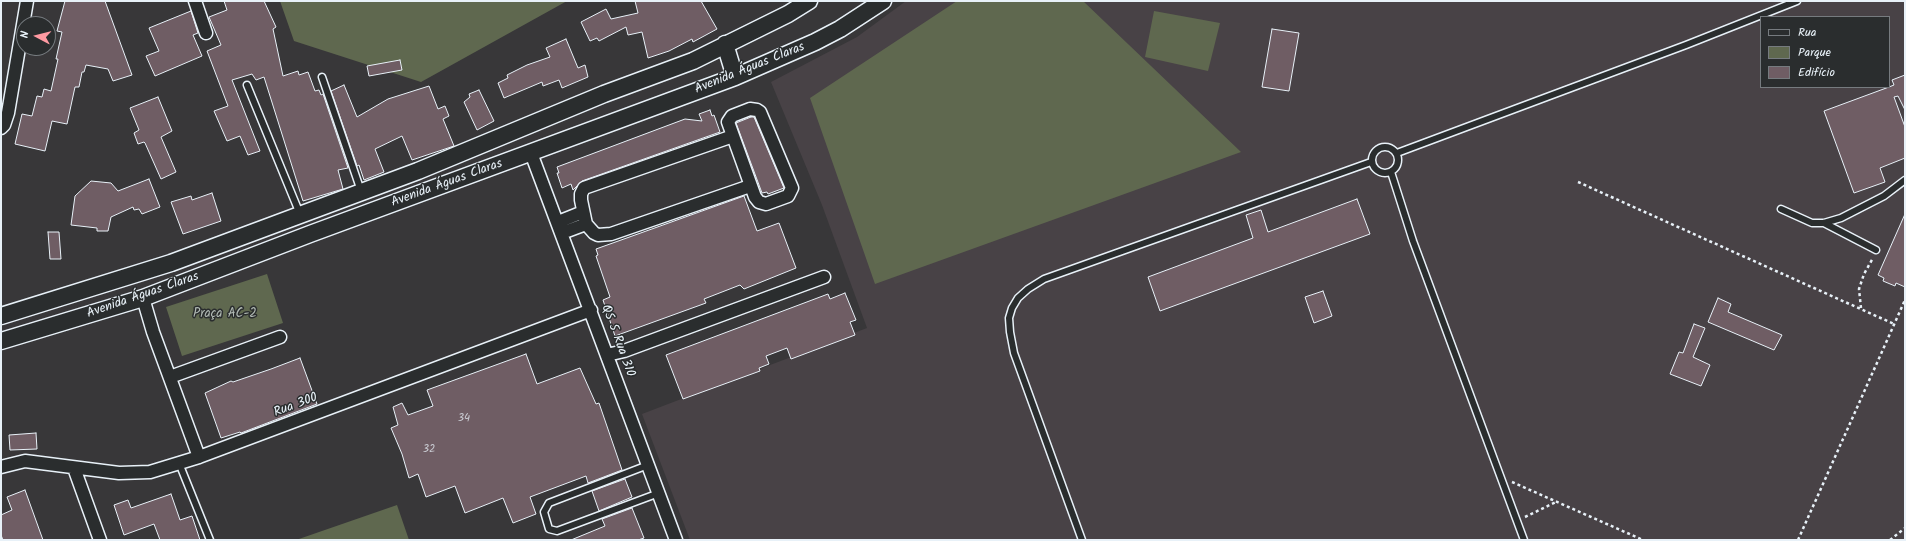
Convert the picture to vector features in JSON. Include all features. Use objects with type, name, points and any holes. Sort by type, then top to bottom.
[{"type":"main road","name":"Avenida Águas Claras","points":[[1,316],[20,312],[171,264],[301,216],[604,94],[693,61],[788,14],[808,1]]},
{"type":"main road","name":"Avenida Águas Claras","points":[[1,341],[26,335],[143,298],[310,234],[735,77],[809,45],[840,29],[882,1]]},
{"type":"main road","points":[[725,44],[735,77]]},
{"type":"main road","points":[[20,312],[26,335]]},
{"type":"street","points":[[1,128],[8,113],[27,1]]},
{"type":"street","points":[[194,1],[206,33]]},
{"type":"street","points":[[750,108],[760,112],[792,191],[788,196],[763,204],[755,197],[750,186],[728,122],[732,116],[750,108]]},
{"type":"street","points":[[733,136],[584,188],[581,194],[585,218],[594,232],[598,234],[611,234],[750,186]]},
{"type":"street","name":"QS 5 Rua 310","points":[[531,153],[676,540]]},
{"type":"street","points":[[560,227],[585,218]]},
{"type":"street","points":[[607,355],[624,351],[824,277]]},
{"type":"street","points":[[143,298],[199,457]]},
{"type":"street","name":"Rua 300","points":[[1,467],[25,461],[74,468],[127,473],[150,472],[199,457],[591,310]]},
{"type":"street","points":[[170,377],[280,337]]},
{"type":"street","points":[[74,468],[100,540]]},
{"type":"lane","points":[[1397,153],[1679,48],[1797,1]]},
{"type":"lane","points":[[322,77],[362,192]]},
{"type":"lane","points":[[248,86],[301,216]]},
{"type":"lane","points":[[1384,146],[1391,148],[1397,153],[1398,160],[1396,167],[1391,172],[1384,174],[1373,168],[1371,162],[1372,154],[1377,148],[1384,146]]},
{"type":"lane","points":[[1082,540],[1014,354],[1009,318],[1012,308],[1018,298],[1028,289],[1044,280],[1371,162]]},
{"type":"lane","points":[[1391,172],[1413,241],[1524,540]]},
{"type":"lane","points":[[1781,209],[1812,223],[1824,223],[1841,218],[1884,196],[1905,180]]},
{"type":"lane","points":[[1824,223],[1876,250]]},
{"type":"lane","points":[[179,463],[210,540]]},
{"type":"lane","points":[[648,465],[549,503],[544,512],[550,529],[557,531],[659,493]]},
{"type":"path","points":[[1578,182],[1894,324]]},
{"type":"path","points":[[1861,308],[1859,289],[1876,250]]},
{"type":"path","points":[[1798,540],[1905,300]]},
{"type":"path","points":[[1502,478],[1643,540]]},
{"type":"path","points":[[1517,521],[1557,502]]},
{"type":"path","points":[[1890,540],[1905,528]]},
{"type":"shaded area","points":[[906,1],[1905,1],[1905,540],[690,540],[642,414],[867,328],[822,205],[771,82],[857,37]]},
{"type":"green space","points":[[280,1],[567,1],[421,82],[294,41]]},
{"type":"green space","points":[[957,1],[1083,1],[1241,152],[875,284],[810,98]]},
{"type":"green space","points":[[1154,11],[1220,23],[1208,71],[1145,57]]},
{"type":"green space","name":"Praça AC-2","points":[[267,274],[283,323],[182,356],[166,307]]},
{"type":"green space","points":[[397,505],[409,540],[296,540]]},
{"type":"building","points":[[65,1],[105,1],[132,75],[113,81],[108,69],[86,65],[84,72],[82,72],[79,87],[75,87],[67,124],[52,121],[45,151],[15,144],[22,114],[32,116],[37,96],[42,97],[44,89],[51,91],[62,32],[57,31]]},
{"type":"building","points":[[224,1],[264,1],[276,27],[273,29],[283,76],[298,71],[299,75],[308,72],[315,91],[319,90],[321,95],[323,94],[348,168],[338,170],[343,189],[303,201],[264,77],[256,80],[252,74],[232,80],[260,151],[248,155],[240,136],[227,141],[214,111],[228,106],[207,51],[221,45],[209,17],[227,10]]},
{"type":"building","points":[[635,1],[701,1],[717,29],[693,42],[692,39],[669,51],[648,58],[642,32],[628,35],[626,27],[599,41],[597,38],[590,41],[581,22],[606,9],[611,19],[638,13]]},
{"type":"building","points":[[191,11],[198,33],[193,35],[202,56],[155,76],[146,56],[159,51],[149,28]]},
{"type":"building","points":[[1272,29],[1299,33],[1289,91],[1262,87]]},
{"type":"building","points":[[566,39],[578,68],[585,65],[588,77],[562,88],[559,80],[543,86],[542,82],[504,98],[498,83],[508,78],[507,75],[527,65],[550,57],[546,48]]},
{"type":"building","points":[[400,60],[402,70],[369,76],[367,66]]},
{"type":"building","points":[[1905,75],[1905,110],[1898,96],[1894,97],[1905,127],[1905,158],[1880,168],[1885,182],[1854,193],[1824,111],[1886,88],[1890,88],[1890,86],[1894,85],[1892,80]]},
{"type":"building","points":[[344,85],[357,117],[388,99],[429,86],[438,109],[445,106],[449,116],[443,119],[454,146],[412,160],[402,136],[375,149],[384,172],[364,180],[359,165],[357,166],[331,91]]},
{"type":"building","points":[[479,90],[494,121],[477,130],[464,102],[470,97],[469,94]]},
{"type":"building","points":[[158,97],[172,131],[161,137],[176,172],[161,179],[145,143],[138,144],[134,133],[139,130],[130,108]]},
{"type":"building","points":[[710,110],[712,116],[714,115],[720,132],[582,181],[573,190],[571,184],[562,188],[557,173],[559,173],[557,167],[685,119],[702,121],[699,114]]},
{"type":"building","points":[[754,117],[784,188],[768,194],[767,192],[762,193],[736,123]]},
{"type":"building","points":[[149,179],[160,207],[142,214],[139,209],[134,210],[133,207],[111,217],[108,231],[97,231],[97,228],[71,225],[75,196],[91,181],[111,183],[118,191]]},
{"type":"building","points":[[212,193],[221,221],[183,234],[171,202],[191,196],[192,200]]},
{"type":"building","points":[[744,196],[757,231],[779,223],[796,268],[744,289],[740,285],[704,299],[706,303],[615,336],[603,300],[610,297],[596,256],[598,255],[596,249]]},
{"type":"building","points":[[1357,199],[1370,234],[1160,311],[1148,277],[1253,238],[1246,215],[1261,210],[1268,232]]},
{"type":"building","points":[[1905,214],[1905,287],[1896,283],[1895,286],[1883,281],[1884,278],[1878,275]]},
{"type":"building","points":[[48,232],[59,232],[61,259],[50,259]]},
{"type":"building","points":[[1323,291],[1332,316],[1314,323],[1305,297]]},
{"type":"building","points":[[845,293],[856,320],[850,322],[855,335],[791,359],[787,348],[766,356],[769,364],[759,368],[760,371],[683,399],[666,355],[828,294],[830,299]]},
{"type":"building","points":[[1718,298],[1731,304],[1728,312],[1782,335],[1774,350],[1708,322]]},
{"type":"building","points":[[1694,324],[1705,328],[1693,357],[1710,365],[1701,386],[1670,374],[1679,352],[1683,353]]},
{"type":"building","points":[[526,354],[537,384],[580,368],[596,404],[599,403],[622,470],[588,483],[586,476],[530,497],[536,514],[513,523],[503,498],[465,513],[455,486],[426,497],[418,474],[409,478],[402,454],[391,428],[398,425],[393,407],[402,403],[408,415],[433,406],[427,390]]},
{"type":"building","points":[[300,358],[317,404],[241,433],[240,432],[221,438],[205,393],[231,381],[233,382]]},
{"type":"building","points":[[36,433],[37,449],[10,450],[9,435]]},
{"type":"building","points":[[625,479],[632,497],[599,511],[592,491]]},
{"type":"building","points":[[25,490],[43,540],[3,540],[1,535],[1,515],[12,510],[7,497]]},
{"type":"building","points":[[171,494],[180,520],[192,516],[200,540],[160,540],[154,524],[124,535],[114,505],[128,500],[131,508]]},
{"type":"building","points":[[632,508],[644,538],[638,540],[571,540],[605,526],[602,519]]}]
